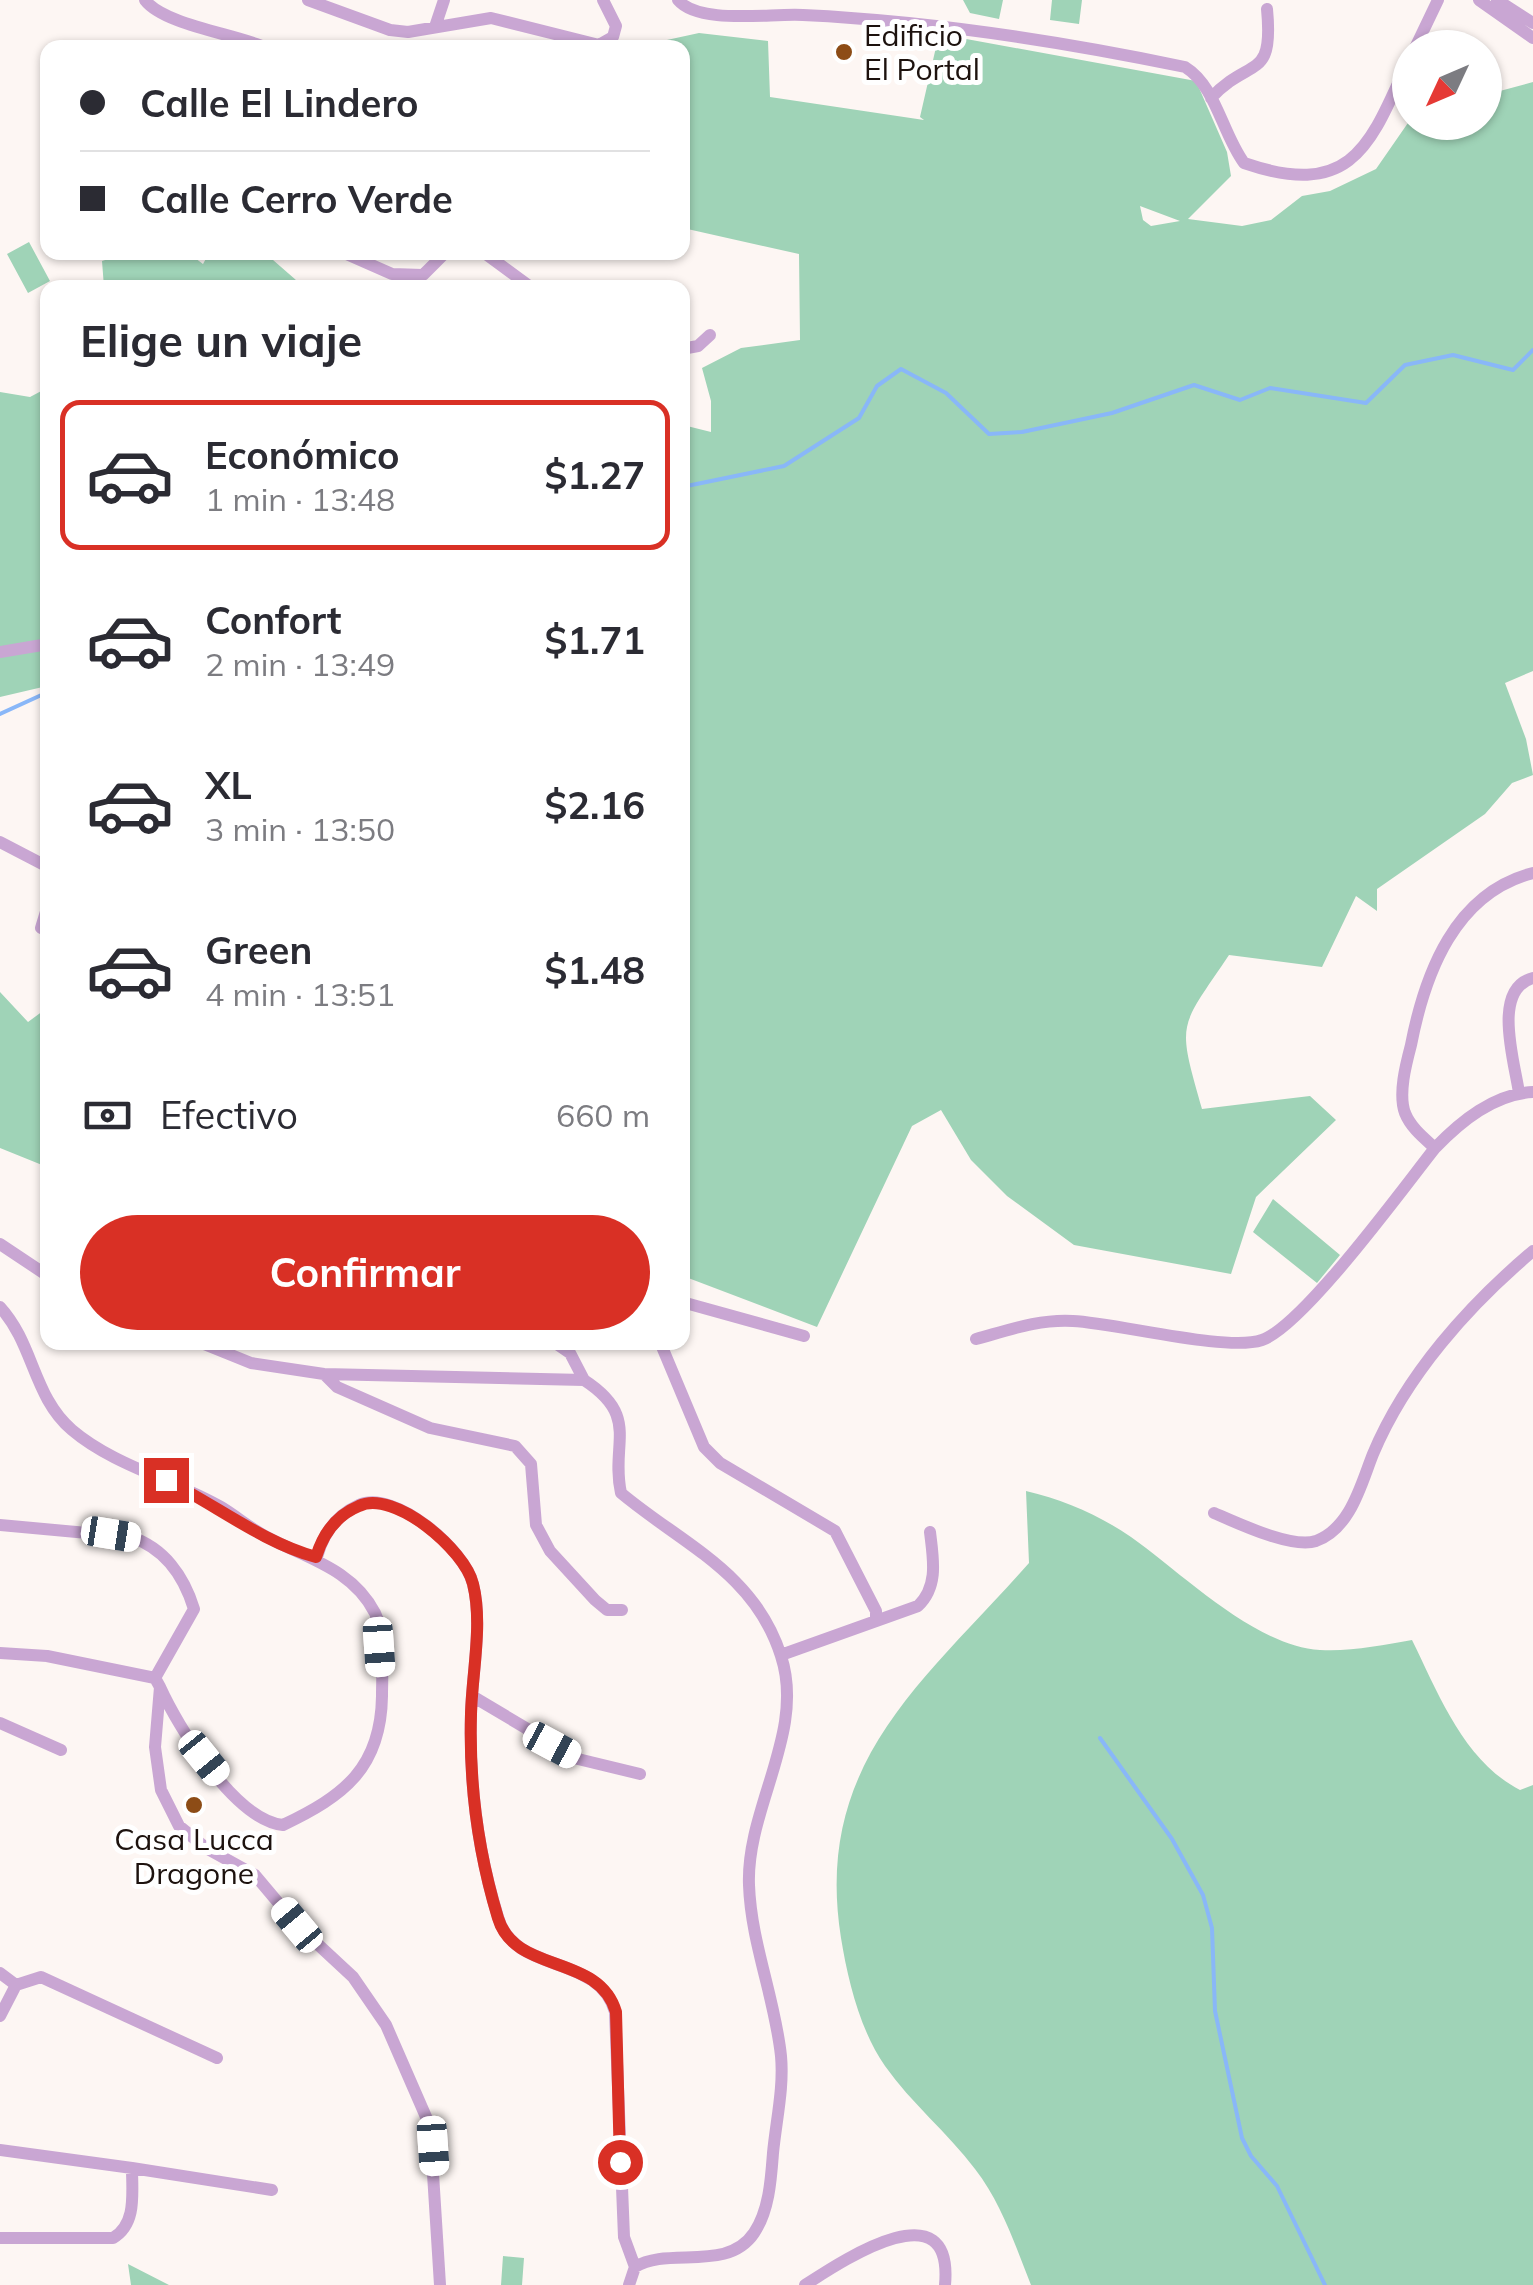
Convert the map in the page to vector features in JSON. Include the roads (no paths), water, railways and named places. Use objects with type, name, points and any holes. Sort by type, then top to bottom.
[{"type":"street","points":[[146,0],[151,7],[182,21],[242,40]]},
{"type":"street","points":[[308,0],[390,30],[491,18],[579,40]]},
{"type":"street","points":[[435,27],[444,0]]},
{"type":"street","points":[[603,0],[616,26],[608,40]]},
{"type":"street","points":[[678,0],[686,10],[710,16],[806,15],[1103,50],[1185,66],[1201,77],[1230,144],[1244,163],[1308,173],[1354,160],[1373,137],[1392,96]]},
{"type":"street","points":[[1423,30],[1438,0]]},
{"type":"street","points":[[1479,0],[1533,38]]},
{"type":"street","points":[[1497,0],[1533,23]]},
{"type":"street","points":[[1211,98],[1258,66],[1266,55],[1270,43],[1267,9]]},
{"type":"street","points":[[360,260],[392,274],[424,274],[438,260]]},
{"type":"street","points":[[494,260],[521,280]]},
{"type":"street","points":[[690,348],[710,335]]},
{"type":"street","points":[[0,652],[40,645]]},
{"type":"street","points":[[0,842],[40,863]]},
{"type":"street","points":[[1435,1148],[1415,1129],[1403,1105],[1420,998],[1437,957],[1469,911],[1500,884],[1533,873]]},
{"type":"street","points":[[976,1339],[1038,1321],[1074,1320],[1200,1338],[1260,1341],[1300,1312],[1435,1148],[1476,1114],[1526,1092],[1508,1011],[1517,988],[1533,978]]},
{"type":"street","points":[[0,1244],[40,1271]]},
{"type":"street","points":[[1214,1513],[1246,1528],[1305,1543],[1325,1536],[1360,1494],[1374,1452],[1412,1384],[1486,1290],[1533,1251]]},
{"type":"street","points":[[690,1304],[804,1336]]},
{"type":"street","points":[[0,1307],[20,1330],[42,1394],[74,1432],[220,1506],[264,1536],[316,1557],[363,1596],[378,1616],[381,1728],[370,1758],[346,1788],[283,1824],[254,1814],[190,1741],[158,1682],[46,1656],[0,1653]]},
{"type":"street","points":[[219,1350],[251,1363],[324,1374],[584,1380]]},
{"type":"street","points":[[565,1350],[584,1380],[611,1401],[623,1447],[620,1493],[743,1585],[782,1656],[785,1722],[749,1850],[751,1905],[781,2056],[781,2088],[766,2202],[751,2237],[738,2248],[705,2257],[649,2258],[635,2267],[628,2285]]},
{"type":"street","points":[[663,1350],[704,1447],[720,1463],[834,1531],[876,1611],[876,1619]]},
{"type":"street","points":[[324,1374],[346,1391],[430,1428],[514,1446],[531,1464],[536,1526],[550,1551],[607,1610],[622,1610]]},
{"type":"street","points":[[316,1557],[328,1532],[342,1516],[372,1501],[391,1503],[461,1556],[477,1605],[472,1785],[498,1922],[519,1950],[575,1969],[610,1994],[616,2012],[624,2238],[635,2267]]},
{"type":"street","points":[[0,1525],[131,1537],[150,1543],[187,1586],[194,1609],[158,1682],[156,1747],[161,1790],[180,1826],[206,1848],[255,1875],[297,1925],[353,1977],[386,2025],[430,2126],[440,2285]]},
{"type":"street","points":[[782,1656],[924,1600],[934,1575],[930,1532]]},
{"type":"street","points":[[472,1696],[578,1758],[640,1774]]},
{"type":"street","points":[[0,1722],[60,1750]]},
{"type":"street","points":[[0,1973],[16,1984]]},
{"type":"street","points":[[0,2016],[16,1984],[41,1977],[217,2058]]},
{"type":"street","points":[[0,2150],[272,2190]]},
{"type":"street","points":[[0,2238],[112,2238],[123,2232],[132,2212],[132,2168]]},
{"type":"street","points":[[805,2285],[885,2238],[912,2234],[938,2246],[947,2262],[945,2285]]},
{"type":"waterway","points":[[690,485],[784,466],[859,418],[877,386],[901,369],[946,393],[989,434],[1022,432],[1112,413],[1194,385],[1240,400],[1270,388],[1366,403],[1405,365],[1453,355],[1513,370],[1533,350]]},
{"type":"waterway","points":[[0,714],[40,696]]},
{"type":"waterway","points":[[1100,1738],[1172,1839],[1203,1895],[1212,1928],[1215,2011],[1242,2138],[1251,2156],[1277,2186],[1325,2285]]},
{"type":"place","name":"Edificio El Portal","points":[[844,52]]},
{"type":"place","name":"Casa Lucca Dragone","points":[[194,1805]]}]
